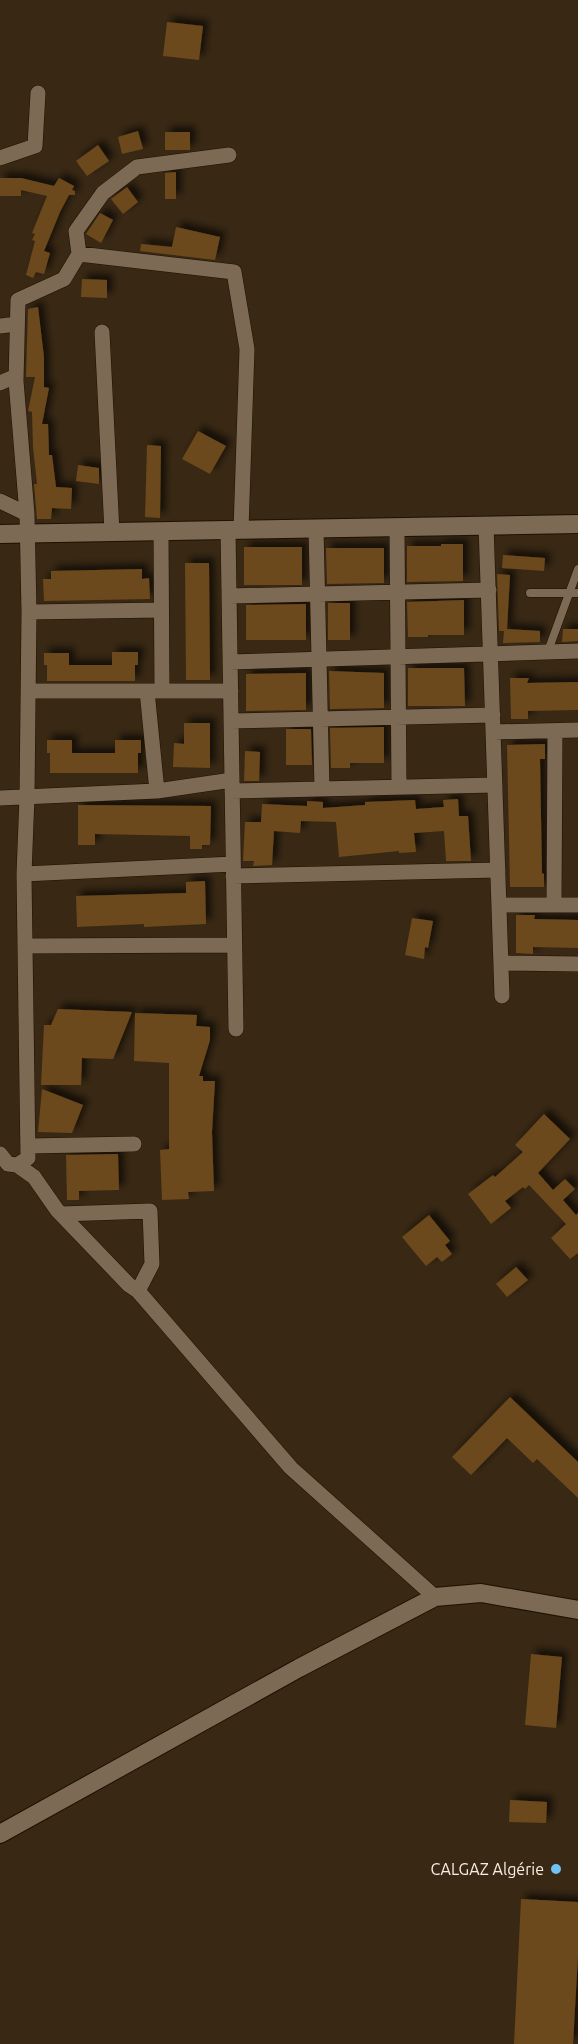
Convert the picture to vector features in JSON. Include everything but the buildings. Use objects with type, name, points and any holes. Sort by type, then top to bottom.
[{"type":"street","points":[[0,158],[35,146],[38,93]]},
{"type":"street","points":[[17,1165],[28,1158],[24,874],[29,691],[27,514],[16,376],[18,300],[64,279],[79,254],[76,231],[103,193],[137,166],[229,155]]},
{"type":"street","points":[[79,254],[234,272],[248,349],[229,596],[236,1029]]},
{"type":"street","points":[[0,326],[17,324]]},
{"type":"street","points":[[102,332],[112,532]]},
{"type":"street","points":[[0,383],[16,376]]},
{"type":"street","points":[[0,501],[27,514]]},
{"type":"street","points":[[0,534],[578,524]]},
{"type":"street","points":[[486,525],[502,996]]},
{"type":"street","points":[[398,527],[399,787]]},
{"type":"street","points":[[316,528],[322,789]]},
{"type":"street","points":[[157,791],[154,691],[161,610],[161,531]]},
{"type":"street","points":[[229,596],[489,590]]},
{"type":"street","points":[[29,612],[161,610]]},
{"type":"street","points":[[230,662],[578,651]]},
{"type":"street","points":[[29,691],[231,691]]},
{"type":"street","points":[[231,721],[493,715]]},
{"type":"street","points":[[494,732],[578,730]]},
{"type":"street","points":[[554,905],[555,731]]},
{"type":"street","points":[[0,798],[232,786],[322,789],[495,785]]},
{"type":"street","points":[[24,874],[233,870],[498,870]]},
{"type":"street","points":[[499,905],[578,905]]},
{"type":"street","points":[[25,946],[234,945]]},
{"type":"street","points":[[501,963],[578,964]]},
{"type":"street","points":[[28,1146],[134,1144]]},
{"type":"street","points":[[0,1154],[8,1164],[17,1165],[34,1177],[61,1214],[129,1285],[138,1291],[291,1468],[435,1597]]},
{"type":"street","points":[[61,1214],[150,1211],[152,1264],[138,1291]]},
{"type":"street","points":[[0,1834],[299,1668],[435,1597],[481,1593],[578,1610]]},
{"type":"lane","points":[[548,651],[574,593],[578,569]]},
{"type":"lane","points":[[530,593],[574,593]]},
{"type":"place","name":"CALGAZ Algérie","points":[[556,1869]]}]
